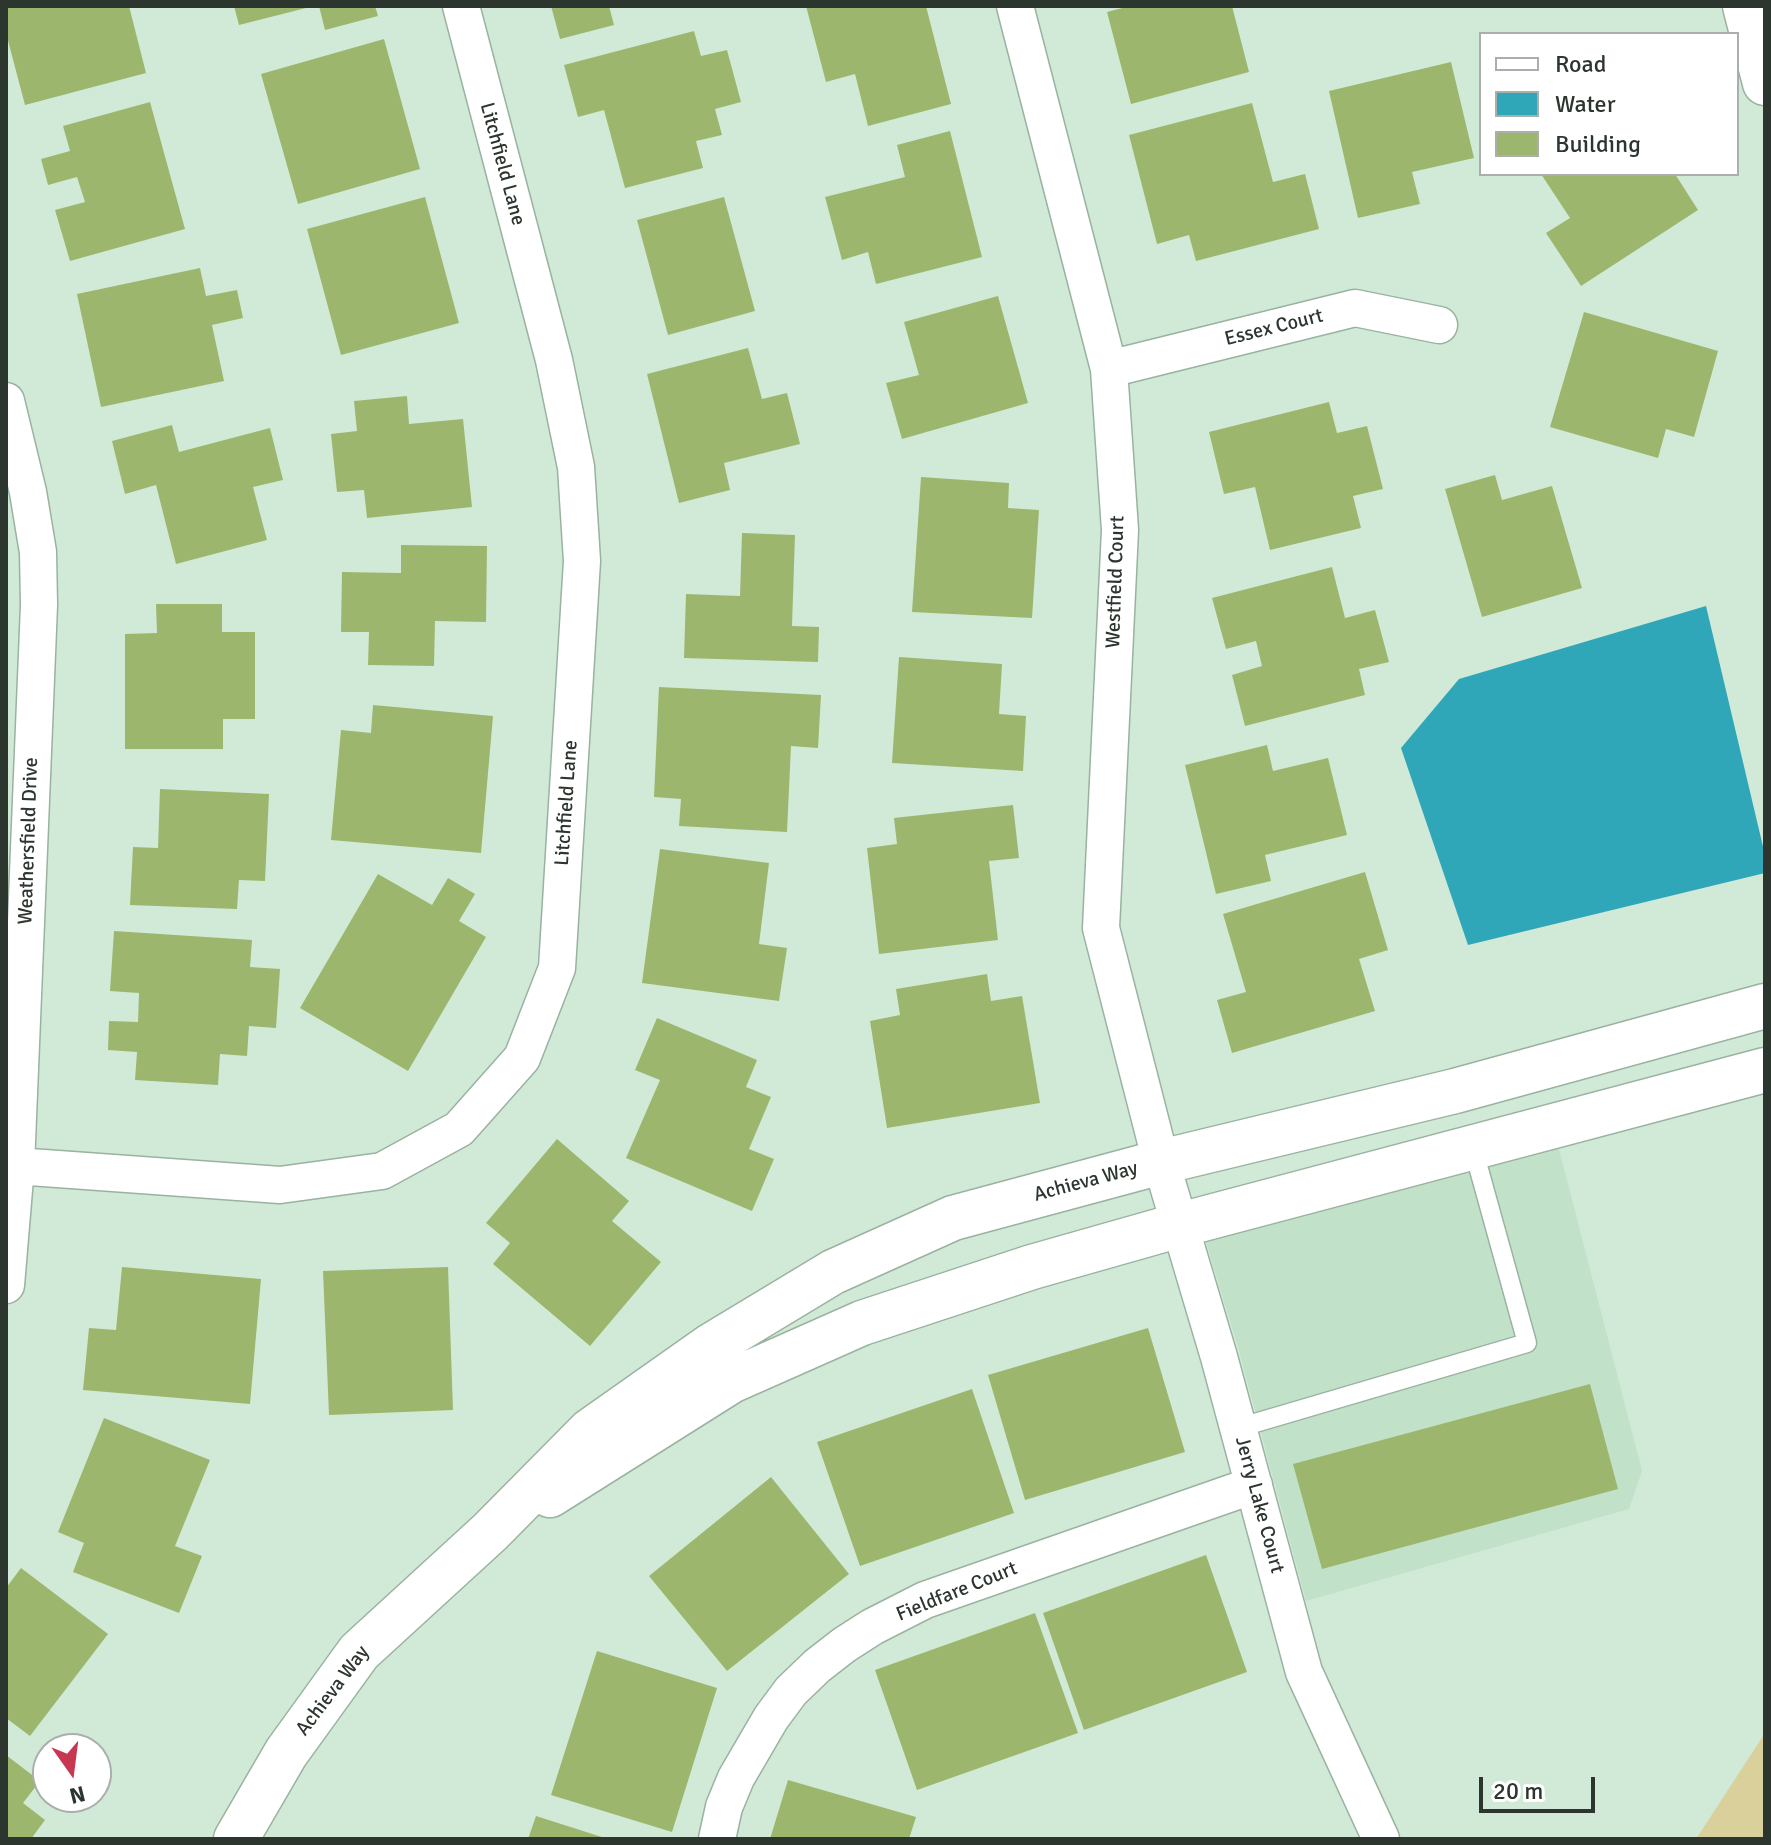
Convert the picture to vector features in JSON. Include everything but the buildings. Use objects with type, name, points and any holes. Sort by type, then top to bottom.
[{"type":"street","name":"Litchfield Lane","points":[[16,1166],[280,1185],[382,1171],[459,1129],[522,1058],[557,968],[582,561],[576,467],[554,360],[461,6]]},
{"type":"street","name":"Westfield Court","points":[[1015,6],[1109,369],[1120,530],[1101,928],[1161,1162]]},
{"type":"street","points":[[1745,6],[1765,83]]},
{"type":"street","name":"Essex Court","points":[[1109,369],[1355,308],[1439,325]]},
{"type":"street","name":"Weathersfield Drive","points":[[6,401],[28,492],[38,552],[39,605],[16,1166],[6,1285]]},
{"type":"street","name":"Achieva Way","points":[[236,1839],[286,1753],[359,1652],[490,1532],[590,1431],[712,1345],[833,1272],[953,1218],[1161,1162],[1455,1091],[1765,1006]]},
{"type":"street","name":"Achieva Way","points":[[490,1532],[731,1381],[862,1323],[1032,1267],[1180,1225],[1765,1070]]},
{"type":"street","name":"Jerry Lake Court","points":[[1161,1162],[1219,1357],[1304,1672],[1381,1839]]},
{"type":"street","name":"Fieldfare Court","points":[[717,1839],[724,1807],[736,1778],[771,1718],[791,1691],[844,1645],[925,1600],[1254,1485]]},
{"type":"lane","points":[[1238,1428],[1527,1343],[1473,1148]]},
{"type":"shaded area","points":[[1559,1149],[1642,1471],[1629,1509],[1306,1601],[1239,1351],[1206,1242]]},
{"type":"shaded area","points":[[1765,1733],[1765,1839],[1696,1839]]},
{"type":"water","points":[[1706,606],[1765,855],[1765,873],[1468,945],[1401,748],[1459,679]]}]
